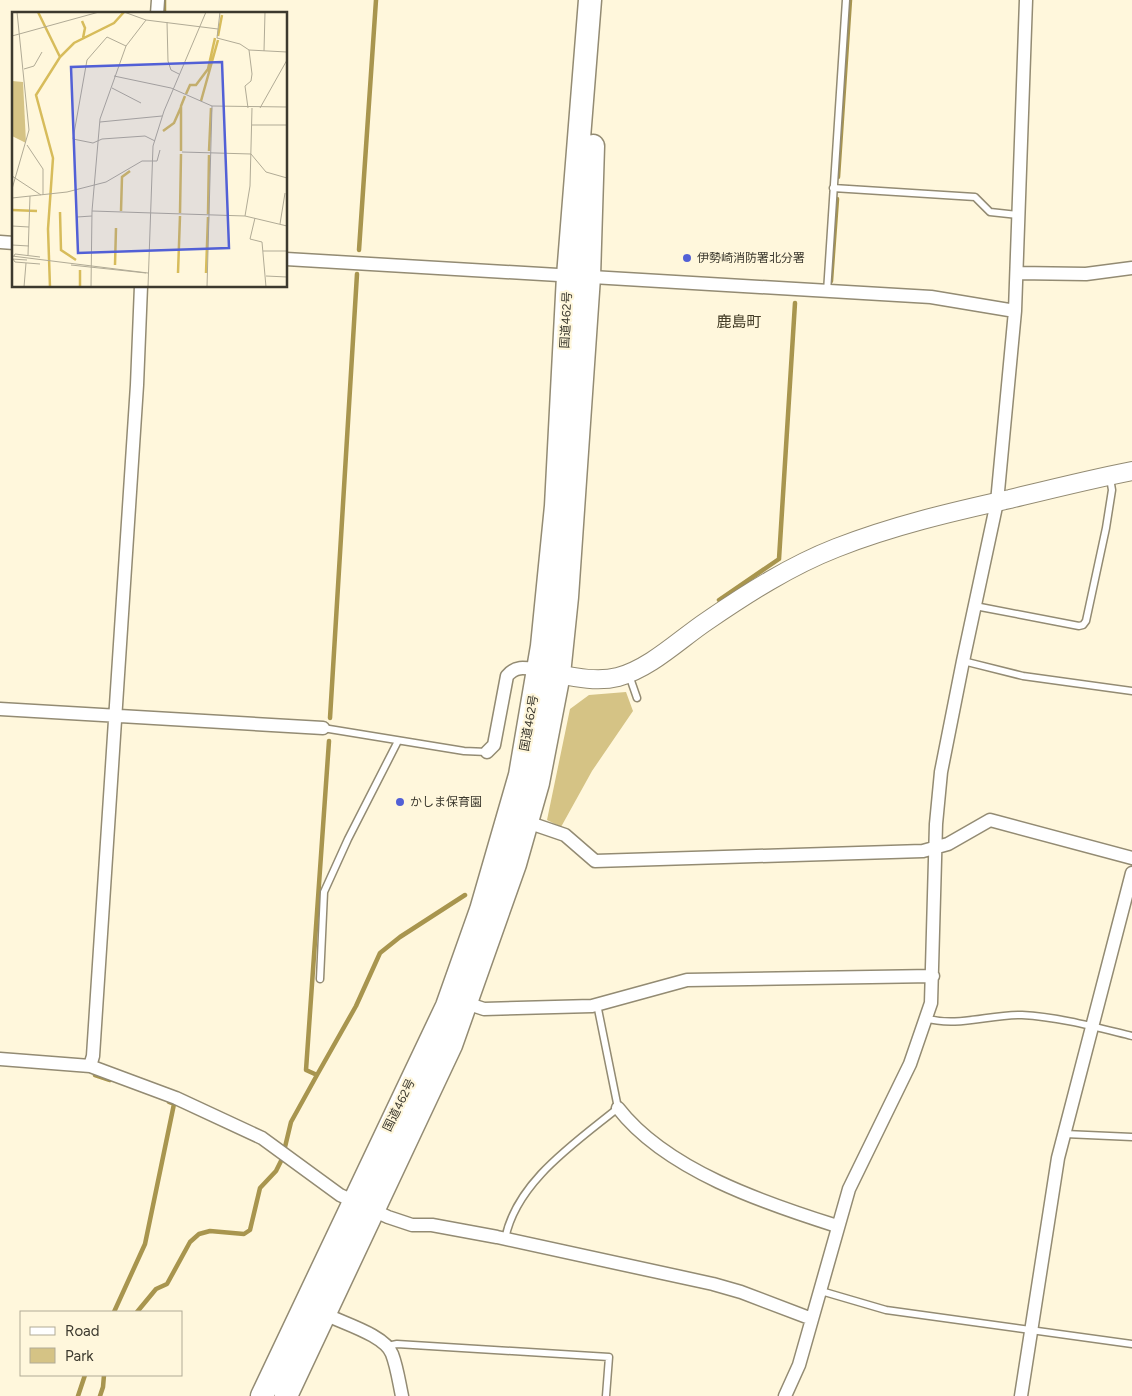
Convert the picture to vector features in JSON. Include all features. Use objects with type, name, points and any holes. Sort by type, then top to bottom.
[{"type":"highway","name":"国道462号","points":[[262,1396],[446,1006],[481,910],[549,672],[567,597],[590,0]]},
{"type":"highway","name":"国道462号","points":[[578,276],[592,155],[604,0]]},
{"type":"highway","name":"国道462号","points":[[286,1396],[451,1045],[497,920],[527,822],[549,672]]},
{"type":"street","points":[[785,1396],[799,1365],[822,1291],[837,1226],[849,1189],[910,1064],[931,1003],[936,848],[941,772],[962,661],[997,502],[1015,311],[1026,0]]},
{"type":"street","points":[[288,259],[930,297],[1015,311]]},
{"type":"street","points":[[1017,274],[1086,274],[1132,268]]},
{"type":"street","points":[[90,1066],[93,1056],[137,385],[141,288]]},
{"type":"street","points":[[488,752],[494,745],[507,676],[512,670],[519,668],[594,679],[628,674],[657,657],[742,598],[807,561],[896,528],[997,502],[1132,471]]},
{"type":"street","points":[[0,709],[323,728]]},
{"type":"street","points":[[527,822],[565,835],[595,861],[923,851],[948,844],[990,820],[1132,858]]},
{"type":"street","points":[[1021,1396],[1058,1158],[1132,873]]},
{"type":"street","points":[[466,1003],[484,1009],[597,1004],[688,980],[933,976]]},
{"type":"street","points":[[0,1059],[90,1066],[176,1098],[262,1138],[324,1184],[352,1202],[373,1212],[412,1225],[432,1225],[505,1239],[722,1287],[742,1292],[812,1319]]},
{"type":"street","points":[[618,1108],[661,1150],[689,1167],[750,1196],[837,1226]]},
{"type":"street","points":[[325,1314],[372,1336],[387,1346],[392,1353],[402,1396]]},
{"type":"lane","points":[[827,292],[846,0]]},
{"type":"lane","points":[[834,188],[975,197],[990,212],[1018,215]]},
{"type":"lane","points":[[1132,260],[1132,268]]},
{"type":"lane","points":[[975,606],[1078,626],[1083,625],[1086,621],[1106,528],[1112,490],[1109,476]]},
{"type":"lane","points":[[962,661],[1023,676],[1132,691]]},
{"type":"lane","points":[[628,674],[637,698]]},
{"type":"lane","points":[[323,728],[470,752],[488,752]]},
{"type":"lane","points":[[320,979],[324,892],[348,839],[398,741]]},
{"type":"lane","points":[[505,1239],[507,1226],[519,1204],[540,1174],[618,1108],[597,1004]]},
{"type":"lane","points":[[925,1018],[948,1022],[1019,1015],[1064,1019],[1132,1036]]},
{"type":"lane","points":[[1065,1134],[1132,1137]]},
{"type":"lane","points":[[822,1291],[880,1309],[1132,1344]]},
{"type":"lane","points":[[387,1346],[396,1344],[609,1357],[606,1396]]},
{"type":"green space","points":[[626,692],[633,711],[592,771],[561,827],[547,820],[570,709],[589,695]]},
{"type":"waterway","points":[[164,0],[164,12]]},
{"type":"waterway","points":[[359,250],[376,0]]},
{"type":"waterway","points":[[838,177],[850,0]]},
{"type":"waterway","points":[[831,281],[837,199]]},
{"type":"waterway","points":[[330,718],[357,274]]},
{"type":"waterway","points":[[719,600],[779,559],[795,303]]},
{"type":"waterway","points":[[285,1147],[291,1122],[317,1075],[306,1070],[329,741]]},
{"type":"waterway","points":[[317,1075],[356,1006],[380,953],[400,937],[465,895]]},
{"type":"waterway","points":[[95,1075],[110,1080]]},
{"type":"waterway","points":[[114,1311],[145,1244],[174,1104],[169,1102]]},
{"type":"waterway","points":[[138,1311],[156,1289],[167,1284],[190,1242],[199,1234],[210,1231],[244,1234],[250,1230],[260,1188],[276,1171],[282,1159]]},
{"type":"waterway","points":[[78,1396],[85,1376]]},
{"type":"waterway","points":[[100,1396],[104,1376]]},
{"type":"place","name":"伊勢崎消防署北分署","points":[[687,258]]},
{"type":"place","name":"かしま保育園","points":[[400,802]]},
{"type":"district","name":"鹿島町","points":[[739,322]]}]
